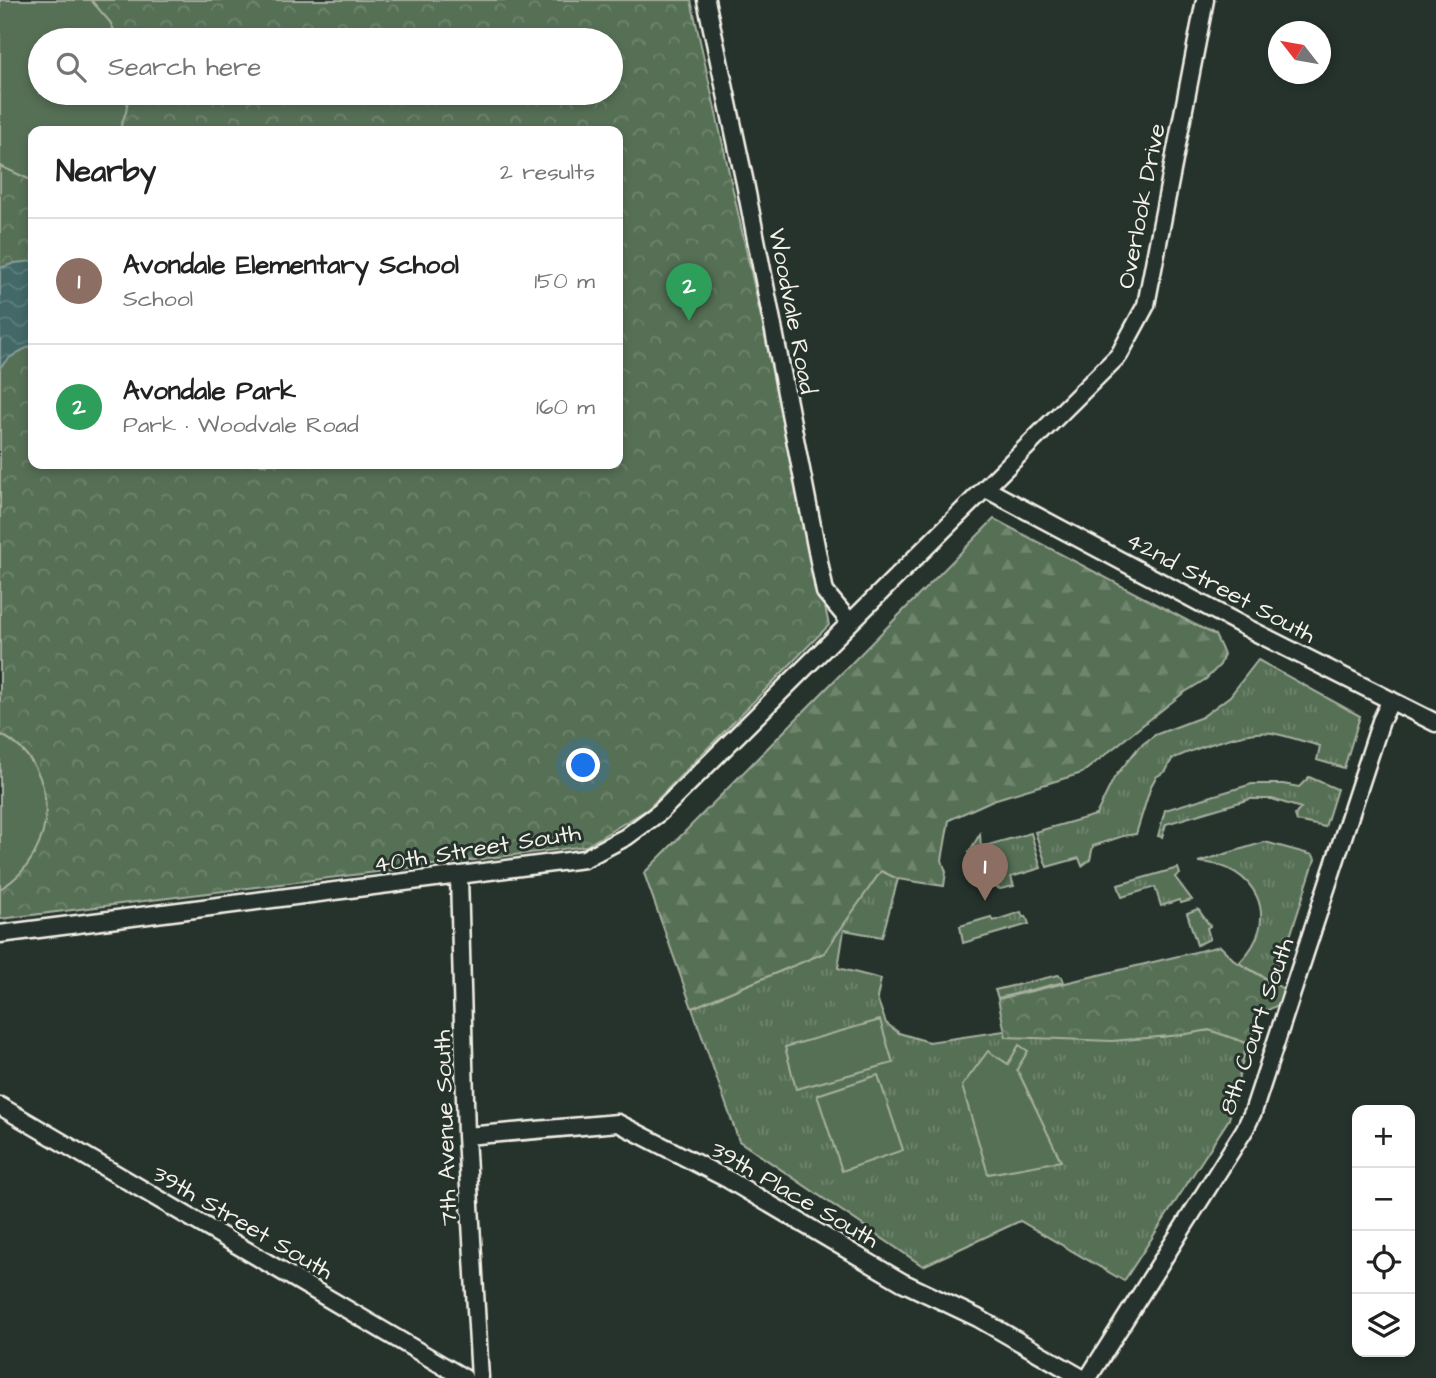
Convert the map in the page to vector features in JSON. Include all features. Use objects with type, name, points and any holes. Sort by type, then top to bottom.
[{"type":"street","name":"Woodvale Road","points":[[706,0],[745,183],[825,592],[850,622]]},
{"type":"street","name":"Overlook Drive","points":[[986,489],[1119,355],[1146,305],[1205,0]]},
{"type":"street","name":"40th Street South","points":[[0,934],[584,859],[626,837],[660,812],[986,489]]},
{"type":"street","name":"42nd Street South","points":[[986,489],[1251,630],[1436,723]]},
{"type":"street","name":"8th Court South","points":[[1088,1378],[1245,1129],[1253,1112],[1381,720],[1391,700]]},
{"type":"street","name":"7th Avenue South","points":[[459,876],[466,1136],[480,1378]]},
{"type":"street","name":"39th Street South","points":[[0,1106],[464,1378]]},
{"type":"street","name":"39th Place South","points":[[466,1136],[618,1123],[729,1180],[902,1282],[978,1318],[1082,1378]]},
{"type":"green space","points":[[0,0],[691,0],[829,625],[648,809],[586,846],[0,919]]},
{"type":"green space","points":[[0,0],[91,0],[113,28],[28,28],[28,105],[127,105],[121,126],[28,126],[28,179],[0,166]]},
{"type":"green space","points":[[994,519],[1215,635],[1224,654],[1220,665],[1206,679],[1182,694],[1082,773],[993,800],[949,820],[942,860],[946,872],[944,886],[898,879],[881,871],[824,953],[692,1008],[644,873]]},
{"type":"green space","points":[[1258,660],[1360,716],[1344,768],[1317,760],[1320,746],[1272,733],[1249,734],[1207,745],[1172,759],[1166,771],[1156,777],[1136,834],[1093,846],[1090,860],[1082,866],[1079,858],[1047,867],[1035,832],[1096,815],[1114,778],[1139,747],[1155,735],[1202,717],[1230,696]]},
{"type":"green space","points":[[0,734],[21,748],[35,767],[43,788],[46,811],[43,833],[34,855],[20,874],[0,889]]},
{"type":"green space","points":[[1309,777],[1337,789],[1325,827],[1297,821],[1295,815],[1301,808],[1272,799],[1250,799],[1166,824],[1162,837],[1158,836],[1165,810],[1252,784],[1299,787]]},
{"type":"green space","points":[[1031,833],[1041,868],[1011,877],[1014,886],[1000,889],[980,880],[969,852],[980,834],[981,847]]},
{"type":"green space","points":[[1265,842],[1313,855],[1315,859],[1275,983],[1239,963],[1252,946],[1259,929],[1261,913],[1257,897],[1249,883],[1219,865],[1198,862]]},
{"type":"green space","points":[[1178,868],[1180,874],[1175,877],[1192,900],[1181,903],[1179,900],[1161,906],[1155,887],[1122,897],[1118,885]]},
{"type":"green space","points":[[881,870],[898,879],[882,937],[844,930],[838,968],[881,979],[877,998],[886,1023],[899,1033],[929,1042],[1038,1026],[1161,1037],[1211,1030],[1247,1043],[1229,1119],[1124,1281],[1020,1221],[923,1266],[739,1141],[692,1008],[824,953]]},
{"type":"green space","points":[[1198,909],[1210,926],[1207,928],[1210,939],[1197,945],[1187,913]]},
{"type":"green space","points":[[1021,912],[1029,924],[963,943],[960,926],[991,917],[993,921]]},
{"type":"green space","points":[[1220,946],[1235,961],[1285,990],[1278,1005],[1260,1014],[1247,1043],[1209,1030],[1112,1041],[1006,1037],[998,999]]},
{"type":"green space","points":[[1058,975],[1064,982],[998,998],[995,990]]},
{"type":"green space","points":[[880,1020],[893,1063],[796,1089],[785,1047]]},
{"type":"green space","points":[[1019,1045],[1028,1051],[1017,1069],[1061,1161],[988,1174],[962,1086],[988,1051],[1008,1064]]},
{"type":"green space","points":[[878,1075],[903,1150],[842,1171],[817,1095]]},
{"type":"water","points":[[28,262],[28,348],[11,357],[0,368],[0,268]]},
{"type":"place","name":"Avondale Park","points":[[689,321]]},
{"type":"place","name":"Avondale Elementary School","points":[[985,901]]}]
